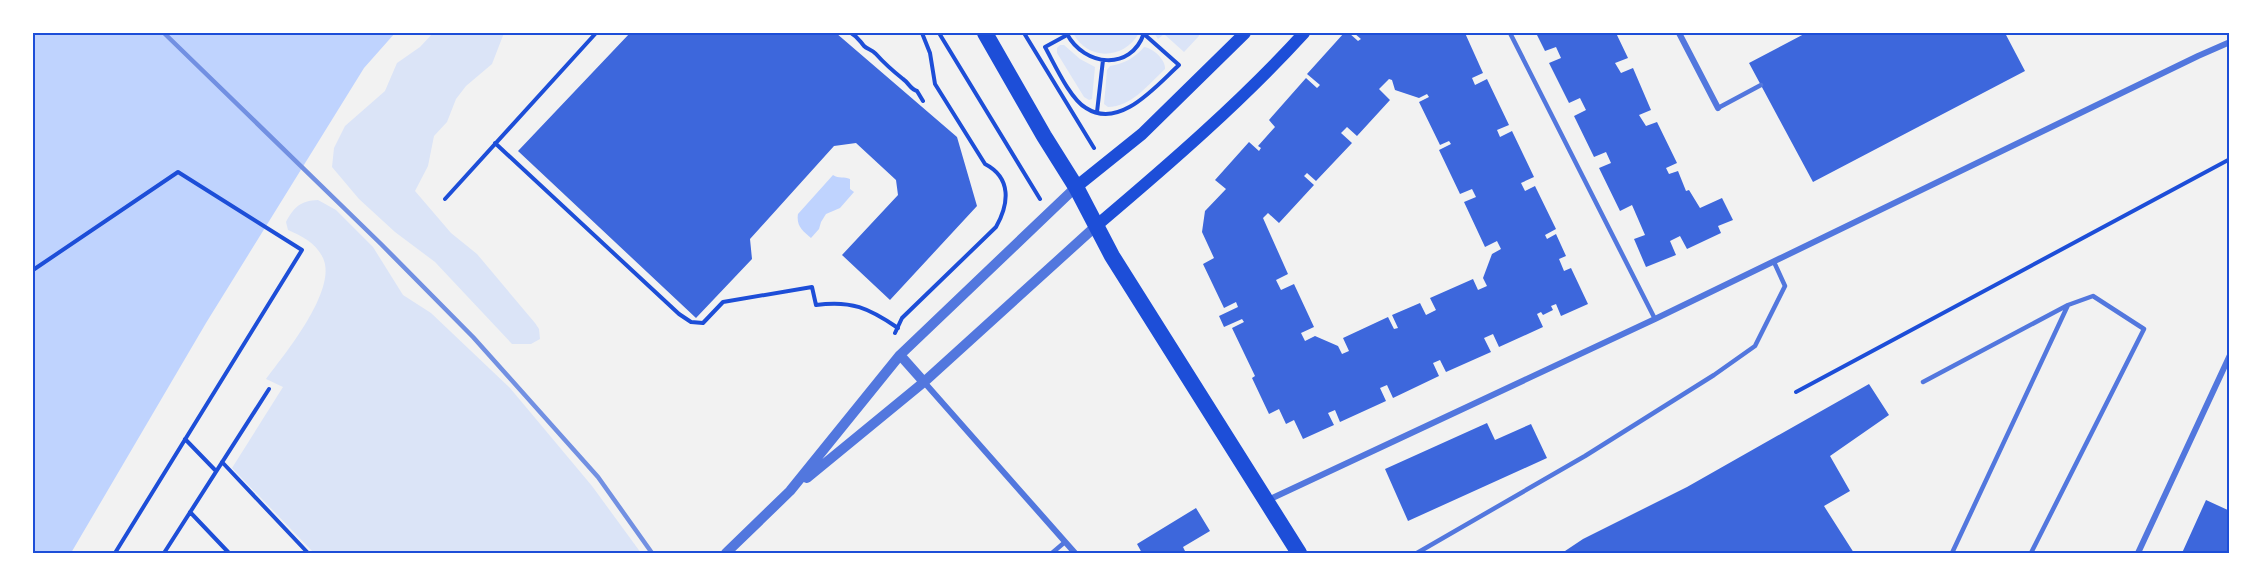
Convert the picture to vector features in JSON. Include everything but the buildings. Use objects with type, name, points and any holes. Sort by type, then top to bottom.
[{"type":"highway","points":[[985,33],[1044,136],[1076,186],[1112,256],[1299,553]]},
{"type":"main road","points":[[1076,186],[1142,134],[1245,33]]},
{"type":"main road","points":[[1096,226],[1237,102],[1304,33]]},
{"type":"street","points":[[1679,33],[1718,108]]},
{"type":"street","points":[[1266,501],[1655,319],[2230,42]]},
{"type":"street","points":[[790,491],[900,355],[1076,186]]},
{"type":"street","points":[[726,553],[790,491],[924,382],[1096,226]]},
{"type":"street","points":[[900,355],[1075,553]]},
{"type":"street","points":[[2138,553],[2230,355]]},
{"type":"lane","points":[[1510,33],[1655,319]]},
{"type":"lane","points":[[1718,108],[1761,85]]},
{"type":"lane","points":[[1416,553],[1584,456],[1714,375],[1755,346],[1785,286],[1774,262]]},
{"type":"lane","points":[[1923,382],[2068,305],[2093,296],[2144,329],[2031,553]]},
{"type":"lane","points":[[1952,553],[2068,305]]},
{"type":"lane","points":[[1052,553],[1065,542]]},
{"type":"path","points":[[445,200],[495,142],[596,33]]},
{"type":"path","points":[[850,33],[860,38],[865,47],[890,66],[896,76],[903,78],[912,89],[917,91],[923,101]]},
{"type":"path","points":[[892,336],[902,318],[996,227],[1003,213],[1006,197],[1004,181],[997,170],[985,164],[934,84],[930,53],[922,33]]},
{"type":"path","points":[[939,33],[1048,213]]},
{"type":"path","points":[[1024,33],[1105,164]]},
{"type":"path","points":[[1144,33],[1179,65],[1136,104],[1119,112],[1097,112],[1086,109],[1076,98],[1045,47],[1067,34],[1075,47],[1086,56],[1103,60],[1125,56],[1136,48],[1144,33]]},
{"type":"path","points":[[1097,112],[1103,60]]},
{"type":"path","points":[[495,142],[679,314],[691,322],[703,323],[723,302],[812,287],[816,305],[843,303],[857,305],[898,328]]},
{"type":"path","points":[[1796,392],[2230,159]]},
{"type":"path","points":[[33,270],[178,172],[302,250],[115,553]]},
{"type":"path","points":[[164,553],[269,389]]},
{"type":"path","points":[[185,439],[216,471]]},
{"type":"path","points":[[222,462],[308,553]]},
{"type":"path","points":[[190,512],[229,553]]},
{"type":"shaded area","points":[[433,33],[504,33],[492,64],[466,86],[456,99],[447,122],[434,136],[428,166],[415,191],[451,233],[477,254],[535,323],[539,329],[540,339],[531,344],[512,344],[435,262],[395,232],[359,199],[332,167],[334,148],[345,126],[385,91],[397,63],[420,47]]},
{"type":"shaded area","points":[[1073,33],[1139,33],[1124,48],[1106,54],[1087,49]]},
{"type":"shaded area","points":[[1154,33],[1198,33],[1199,36],[1184,52],[1164,34],[1158,39]]},
{"type":"shaded area","points":[[1060,45],[1064,45],[1080,59],[1095,67],[1092,99],[1084,97],[1057,53]]},
{"type":"shaded area","points":[[1144,47],[1158,55],[1165,69],[1132,99],[1108,107],[1104,104],[1107,70],[1110,66],[1133,57]]},
{"type":"shaded area","points":[[318,200],[336,210],[373,247],[403,295],[431,313],[510,388],[592,486],[641,553],[314,553],[232,468],[283,387],[266,379],[307,322],[323,287],[326,271],[323,258],[317,248],[288,230],[286,222],[298,206]]},
{"type":"water","points":[[33,33],[395,33],[364,68],[206,323],[71,553],[33,553]]},
{"type":"water","points":[[833,175],[850,179],[850,189],[854,192],[840,208],[826,214],[819,229],[811,238],[799,225],[798,214]]},
{"type":"railway","points":[[164,33],[473,337],[598,477],[652,553]]}]
